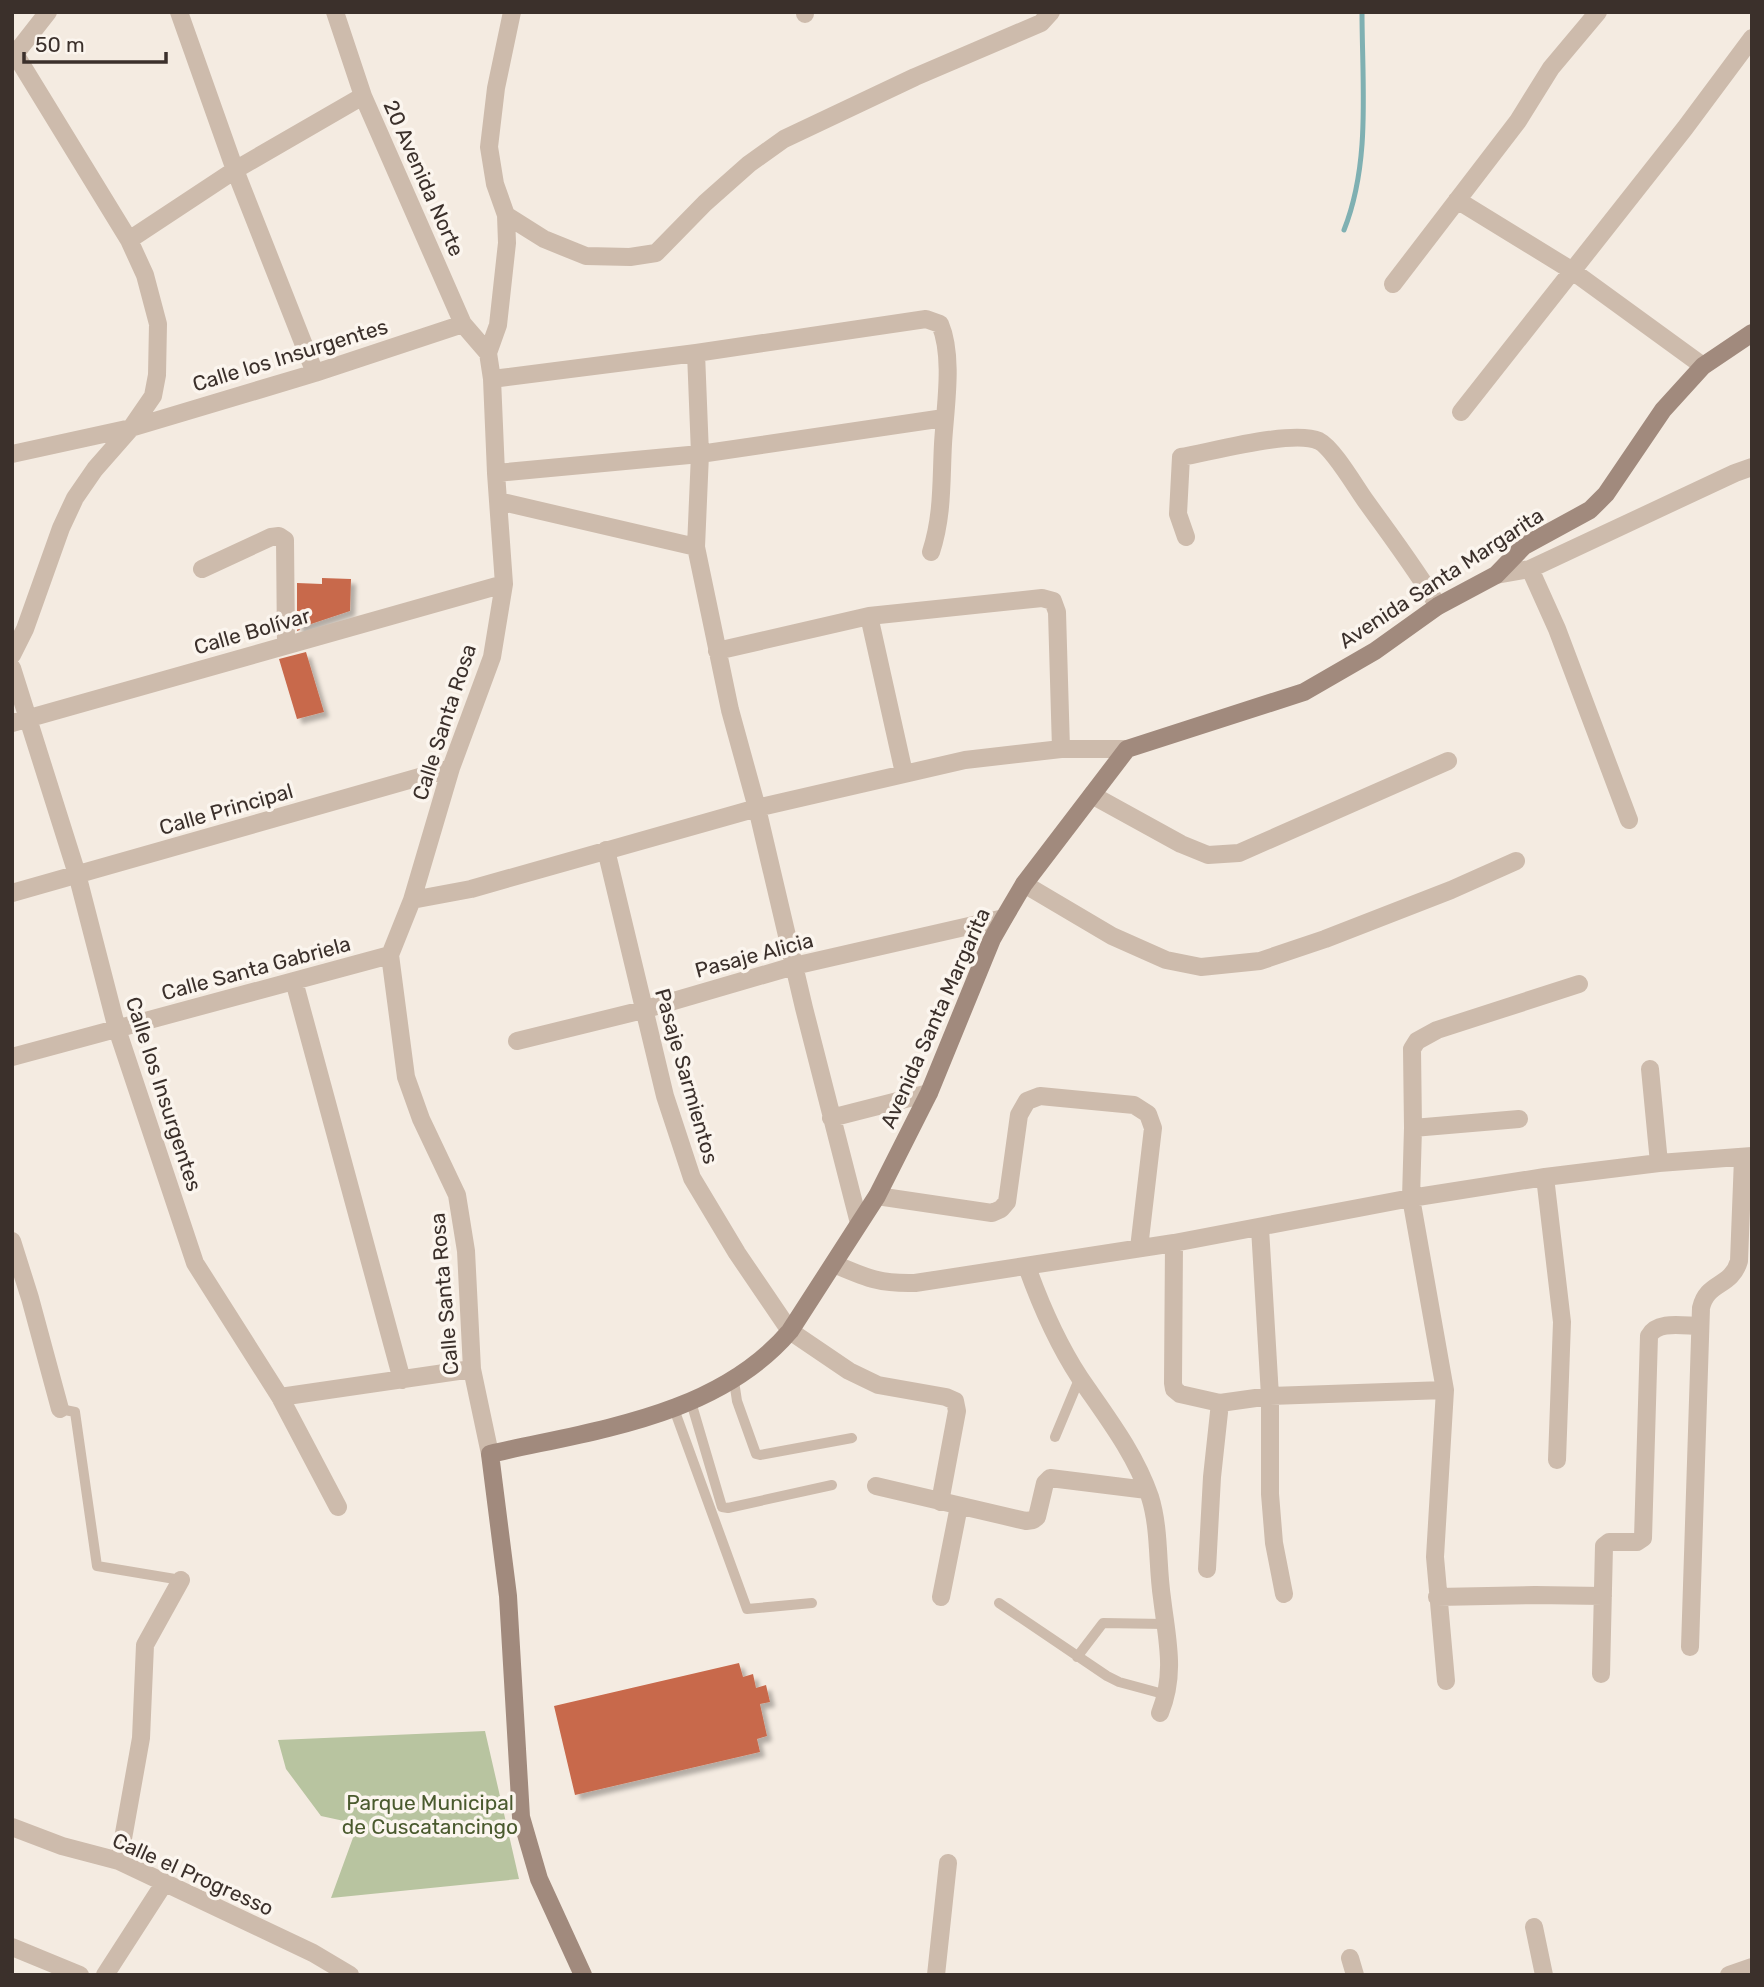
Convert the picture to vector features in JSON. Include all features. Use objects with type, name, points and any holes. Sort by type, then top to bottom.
[{"type":"street","points":[[12,655],[25,629],[61,528],[75,498],[153,396],[157,375],[158,324],[145,275],[129,240],[13,53],[48,12]]},
{"type":"street","points":[[179,12],[235,170],[315,373]]},
{"type":"street","name":"20 Avenida Norte","points":[[335,12],[363,96],[463,324],[488,353]]},
{"type":"street","points":[[488,353],[498,325],[508,243],[506,215],[495,184],[489,147],[496,88],[512,12]]},
{"type":"street","points":[[506,215],[544,239],[586,256],[630,257],[656,253],[714,195],[749,164],[784,139],[915,77],[1041,23],[1051,12]]},
{"type":"street","points":[[1393,284],[1518,121],[1550,68],[1598,12]]},
{"type":"street","points":[[1461,412],[1685,128],[1752,38]]},
{"type":"street","points":[[129,240],[235,170],[363,96]]},
{"type":"street","points":[[1457,200],[1571,270],[1703,366]]},
{"type":"street","points":[[492,379],[926,320],[940,324],[945,337],[947,395],[941,507],[931,552]]},
{"type":"street","name":"Calle los Insurgentes","points":[[12,454],[131,428],[315,373],[463,324]]},
{"type":"street","name":"Avenida Santa Margarita","points":[[490,1454],[674,1409],[734,1381],[775,1349],[790,1331],[877,1196],[929,1093],[992,939],[1004,918],[1024,884],[1127,749],[1304,692],[1375,650],[1438,606],[1496,575],[1524,546],[1590,510],[1606,494],[1663,410],[1703,366],[1752,333]]},
{"type":"street","name":"Calle Santa Rosa","points":[[488,353],[492,379],[504,584],[492,657],[451,768],[412,900],[390,955],[406,1077],[421,1119],[457,1195],[466,1251],[472,1368],[490,1454],[508,1596],[521,1817],[539,1878],[583,1975]]},
{"type":"street","points":[[696,353],[700,454],[696,547],[730,710],[757,808],[831,1118],[859,1223]]},
{"type":"street","points":[[496,472],[700,454],[944,418]]},
{"type":"street","points":[[1186,537],[1178,514],[1181,457],[1254,442],[1301,438],[1320,442],[1342,465],[1412,563],[1438,606]]},
{"type":"street","points":[[1496,575],[1530,569],[1735,472],[1752,467]]},
{"type":"street","points":[[498,501],[696,547]]},
{"type":"street","points":[[202,569],[271,537],[279,536],[285,540],[286,645]]},
{"type":"street","points":[[1530,569],[1557,629],[1629,820]]},
{"type":"street","name":"Calle Bolívar","points":[[20,721],[504,584]]},
{"type":"street","points":[[717,651],[869,616],[1042,598],[1053,601],[1057,612],[1061,749]]},
{"type":"street","points":[[869,616],[904,774]]},
{"type":"street","name":"Calle los Insurgentes","points":[[12,668],[20,721],[77,874],[117,1029],[195,1263],[280,1396],[338,1507]]},
{"type":"street","points":[[412,900],[471,888],[757,808],[965,760],[1061,749],[1127,749]]},
{"type":"street","points":[[1092,795],[1181,845],[1208,855],[1239,853],[1448,761]]},
{"type":"street","name":"Calle Principal","points":[[12,893],[451,768]]},
{"type":"street","name":"Pasaje Sarmientos","points":[[606,850],[665,1096],[692,1178],[737,1253],[790,1331]]},
{"type":"street","points":[[1024,884],[1112,936],[1166,960],[1201,967],[1260,961],[1451,890],[1516,861]]},
{"type":"street","name":"Pasaje Alicia","points":[[517,1041],[643,1010],[794,966],[1004,918]]},
{"type":"street","name":"Calle Santa Gabriela","points":[[12,1057],[390,955]]},
{"type":"street","points":[[294,981],[402,1380]]},
{"type":"street","points":[[1446,1681],[1435,1557],[1445,1390],[1411,1198],[1413,1128],[1410,1058],[1417,1041],[1437,1030],[1579,984]]},
{"type":"street","points":[[1650,1069],[1659,1163]]},
{"type":"street","points":[[831,1118],[929,1093]]},
{"type":"street","points":[[877,1196],[996,1212],[1007,1202],[1019,1115],[1027,1101],[1040,1096],[1134,1105],[1148,1114],[1153,1128],[1139,1248]]},
{"type":"street","points":[[1413,1128],[1519,1119]]},
{"type":"street","points":[[834,1264],[888,1284],[915,1283],[1174,1243],[1411,1198],[1545,1177],[1659,1163],[1747,1157],[1739,1261],[1735,1272],[1722,1284],[1709,1290],[1703,1298],[1690,1647]]},
{"type":"street","points":[[1545,1177],[1562,1322],[1557,1460]]},
{"type":"street","points":[[1260,1228],[1270,1396],[1270,1494],[1274,1543],[1284,1594]]},
{"type":"street","points":[[12,1241],[60,1409]]},
{"type":"street","points":[[1174,1243],[1174,1389],[1188,1396],[1220,1403],[1270,1396],[1445,1390]]},
{"type":"street","points":[[1027,1267],[1053,1332],[1080,1377],[1114,1425],[1147,1490],[1156,1524],[1171,1663],[1167,1695],[1160,1713]]},
{"type":"street","points":[[1601,1674],[1604,1546],[1609,1542],[1637,1542],[1643,1538],[1649,1336],[1651,1331],[1659,1326],[1700,1325]]},
{"type":"street","points":[[790,1331],[849,1371],[878,1385],[955,1401],[957,1411],[940,1502]]},
{"type":"street","points":[[280,1396],[472,1368]]},
{"type":"street","points":[[1207,1569],[1212,1477],[1220,1403]]},
{"type":"street","points":[[876,1486],[1030,1521],[1037,1517],[1045,1483],[1050,1478],[1147,1490]]},
{"type":"street","points":[[941,1597],[959,1506]]},
{"type":"street","points":[[119,1861],[141,1738],[145,1645],[181,1580]]},
{"type":"street","points":[[1437,1597],[1602,1596]]},
{"type":"street","name":"Calle el Progresso","points":[[12,1827],[62,1846],[119,1861],[313,1953],[350,1975]]},
{"type":"street","points":[[936,1975],[948,1863]]},
{"type":"street","points":[[106,1975],[165,1882]]},
{"type":"street","points":[[1534,1927],[1544,1975]]},
{"type":"street","points":[[12,1947],[80,1975]]},
{"type":"street","points":[[1729,1975],[1752,1967]]},
{"type":"lane","points":[[1055,1437],[1080,1377]]},
{"type":"lane","points":[[734,1381],[737,1401],[756,1454],[852,1438]]},
{"type":"lane","points":[[691,1402],[722,1507],[728,1508],[832,1485]]},
{"type":"lane","points":[[60,1409],[75,1412],[97,1566],[181,1580]]},
{"type":"lane","points":[[674,1409],[747,1609],[812,1603]]},
{"type":"lane","points":[[999,1603],[1077,1657],[1119,1682],[1167,1695]]},
{"type":"lane","points":[[1077,1657],[1103,1623],[1165,1624]]},
{"type":"green space","name":"Parque Municipal de Cuscatancingo","points":[[485,1731],[519,1879],[331,1898],[358,1824],[321,1816],[286,1769],[278,1740]]},
{"type":"building","points":[[322,578],[351,579],[350,611],[299,628],[297,631],[297,583],[322,584]]},
{"type":"building","points":[[306,652],[324,712],[297,719],[279,659]]},
{"type":"building","points":[[739,1663],[743,1677],[753,1674],[756,1688],[766,1685],[770,1702],[760,1704],[767,1736],[757,1739],[760,1752],[575,1795],[554,1706]]},
{"type":"waterway","points":[[1344,230],[1353,204],[1362,150],[1362,12]]}]
